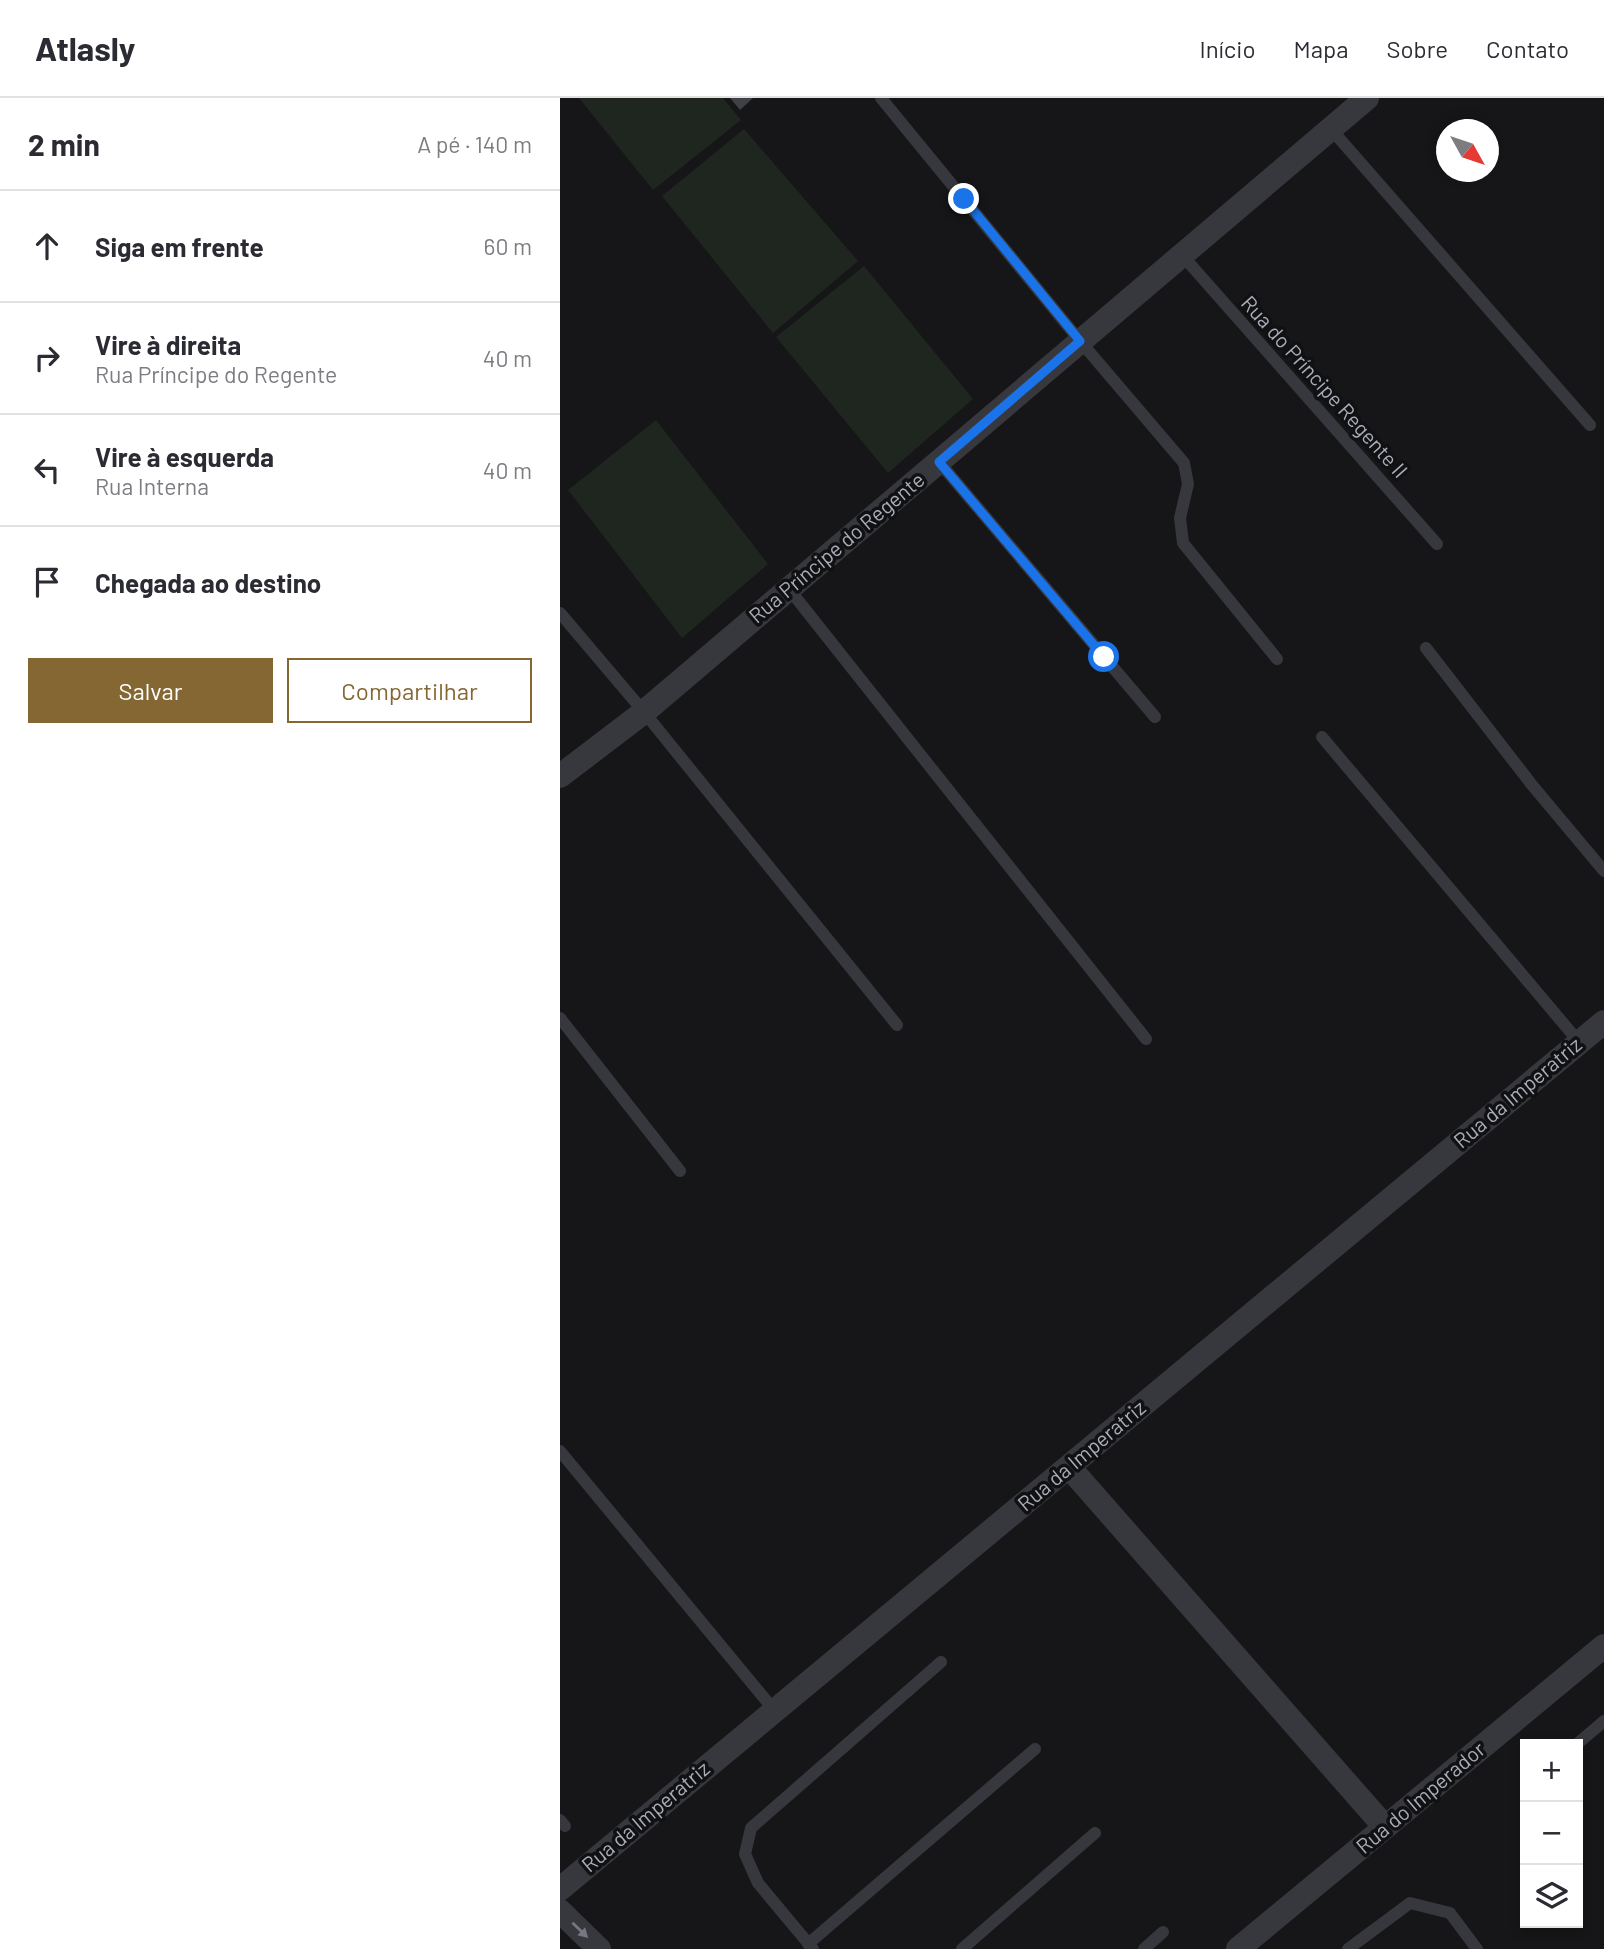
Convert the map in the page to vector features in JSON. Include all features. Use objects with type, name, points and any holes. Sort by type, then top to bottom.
[{"type":"street","name":"Rua Príncipe do Regente","points":[[560,776],[644,712],[1367,98]]},
{"type":"street","name":"Rua da Imperatriz","points":[[560,1889],[1604,1021]]},
{"type":"street","points":[[1069,1467],[1385,1827]]},
{"type":"street","name":"Rua do Imperador","points":[[1238,1949],[1604,1646]]},
{"type":"street","points":[[560,1911],[599,1949]]},
{"type":"lane","points":[[881,98],[1184,463],[1188,484],[1180,518],[1183,543],[1277,659]]},
{"type":"lane","points":[[1331,129],[1590,425]]},
{"type":"lane","name":"Rua do Príncipe Regente II","points":[[1182,255],[1437,544]]},
{"type":"lane","points":[[939,462],[1155,717]]},
{"type":"lane","points":[[789,589],[1146,1039]]},
{"type":"lane","points":[[560,613],[644,712],[897,1025]]},
{"type":"lane","points":[[1426,648],[1532,785],[1604,871]]},
{"type":"lane","points":[[1322,737],[1579,1042]]},
{"type":"lane","points":[[560,1018],[680,1171]]},
{"type":"lane","points":[[560,1451],[774,1710]]},
{"type":"lane","points":[[941,1662],[751,1828],[745,1854],[758,1883],[810,1946],[1035,1749]]},
{"type":"lane","points":[[1583,1739],[1604,1721]]},
{"type":"lane","points":[[962,1949],[1095,1833]]},
{"type":"lane","points":[[1348,1949],[1410,1903],[1451,1913],[1477,1949]]},
{"type":"lane","points":[[1144,1949],[1163,1932]]},
{"type":"shaded area","points":[[579,98],[723,98],[741,120],[653,190]]},
{"type":"shaded area","points":[[744,129],[858,261],[773,333],[662,196]]},
{"type":"shaded area","points":[[864,266],[973,399],[888,473],[776,337]]},
{"type":"shaded area","points":[[656,420],[768,564],[682,638],[568,490]]},
{"type":"building","points":[[730,98],[753,98],[740,110]]},
{"type":"route","points":[[964,199],[1080,341],[939,462],[1104,657]]}]
